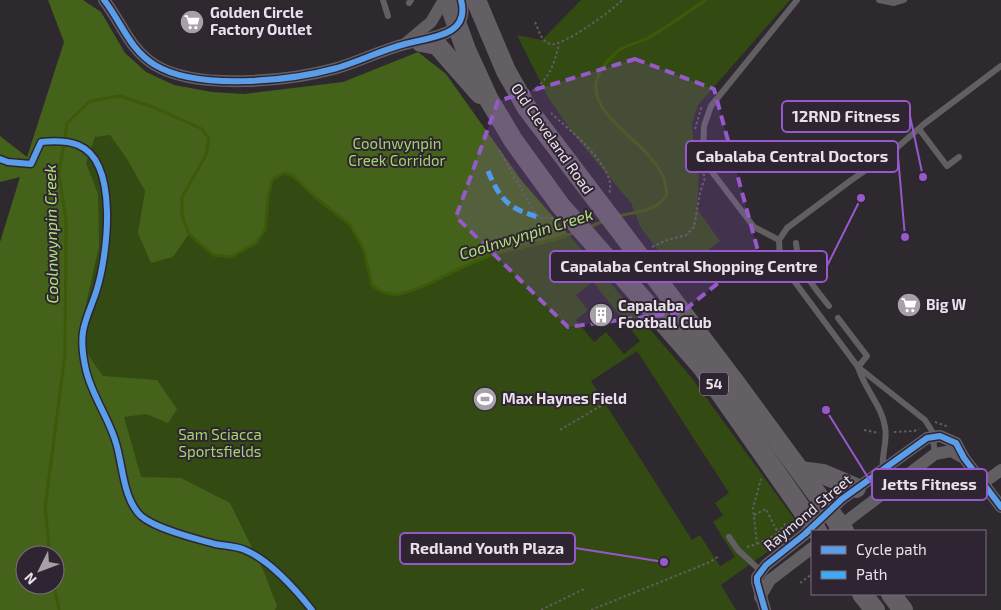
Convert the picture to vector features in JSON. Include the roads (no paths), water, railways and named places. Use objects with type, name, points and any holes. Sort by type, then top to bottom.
[{"type":"main road","name":"Old Cleveland Road","points":[[448,0],[457,26],[496,112],[514,140],[560,205],[702,367],[809,528]]},
{"type":"main road","name":"Old Cleveland Road","points":[[476,0],[506,72],[537,121],[800,471],[837,525]]},
{"type":"main road","points":[[414,43],[436,45],[496,112]]},
{"type":"main road","points":[[514,140],[523,125],[537,121]]},
{"type":"main road","points":[[800,471],[823,474],[856,488]]},
{"type":"main road","points":[[863,595],[875,610]]},
{"type":"main road","points":[[892,595],[903,610]]},
{"type":"street","points":[[104,0],[123,32],[138,52],[155,65],[182,77],[228,81],[302,76],[349,64],[414,43],[457,26],[463,14],[462,0]]},
{"type":"street","points":[[414,43],[431,22],[444,0]]},
{"type":"street","points":[[928,431],[947,437],[956,443],[964,458],[1001,507]]},
{"type":"street","name":"Raymond Street","points":[[837,525],[856,488],[920,441],[928,431]]},
{"type":"street","points":[[935,454],[951,451],[964,458]]},
{"type":"street","name":"Raymond Street","points":[[766,576],[809,528],[837,525],[935,454]]},
{"type":"street","points":[[983,483],[1001,470]]},
{"type":"street","name":"Raymond Street","points":[[765,610],[757,582],[811,549]]},
{"type":"lane","points":[[383,0],[388,16]]},
{"type":"lane","points":[[779,240],[754,227],[712,172],[704,154],[704,126],[711,106],[797,0]]},
{"type":"lane","points":[[880,0],[894,3],[904,0]]},
{"type":"lane","points":[[935,454],[925,420],[858,367],[812,306],[780,259],[779,240],[787,228],[892,152],[1001,66]]},
{"type":"lane","points":[[919,129],[947,166],[959,157]]},
{"type":"lane","points":[[796,243],[797,256],[803,272],[829,306]]},
{"type":"lane","points":[[812,306],[822,298]]},
{"type":"lane","points":[[838,318],[866,356],[858,367]]},
{"type":"lane","points":[[858,367],[863,383],[878,409],[885,426],[881,457],[882,469]]},
{"type":"lane","points":[[729,537],[738,550],[766,576]]},
{"type":"waterway","name":"Coolnwynpin Creek","points":[[619,216],[652,208],[663,200],[667,194],[663,176],[653,160],[610,117],[600,103],[596,87],[601,70],[621,49],[655,34],[706,0]]},
{"type":"waterway","name":"Coolnwynpin Creek","points":[[49,545],[45,508],[65,354],[66,221],[59,174],[67,123],[90,101],[120,96],[153,107],[202,129],[209,139],[206,155],[182,197],[182,215],[189,234],[213,255],[231,257],[256,243],[265,230],[272,180],[284,173],[293,176],[316,198],[350,225],[364,250],[372,285],[388,294],[400,294],[429,284],[489,256],[576,232]]},
{"type":"waterway","name":"Coolnwynpin Creek","points":[[589,227],[604,221]]},
{"type":"waterway","name":"Coolnwynpin Creek","points":[[56,595],[59,610]]},
{"type":"place","name":"Golden Circle Factory Outlet","points":[[192,22]]},
{"type":"place","name":"12RND Fitness","points":[[923,177]]},
{"type":"place","name":"Capalaba Central Shopping Centre","points":[[861,198]]},
{"type":"place","name":"Cabalaba Central Doctors","points":[[905,237]]},
{"type":"place","name":"Big W","points":[[909,305]]},
{"type":"place","name":"Capalaba Football Club","points":[[601,315]]},
{"type":"place","name":"Max Haynes Field","points":[[485,399]]},
{"type":"place","name":"Jetts Fitness","points":[[826,410]]},
{"type":"place","name":"Redland Youth Plaza","points":[[664,562]]},
{"type":"park label","name":"Coolnwynpin Creek Corridor","points":[[397,152]]},
{"type":"park label","name":"Sam Sciacca Sportsfields","points":[[220,444]]}]
